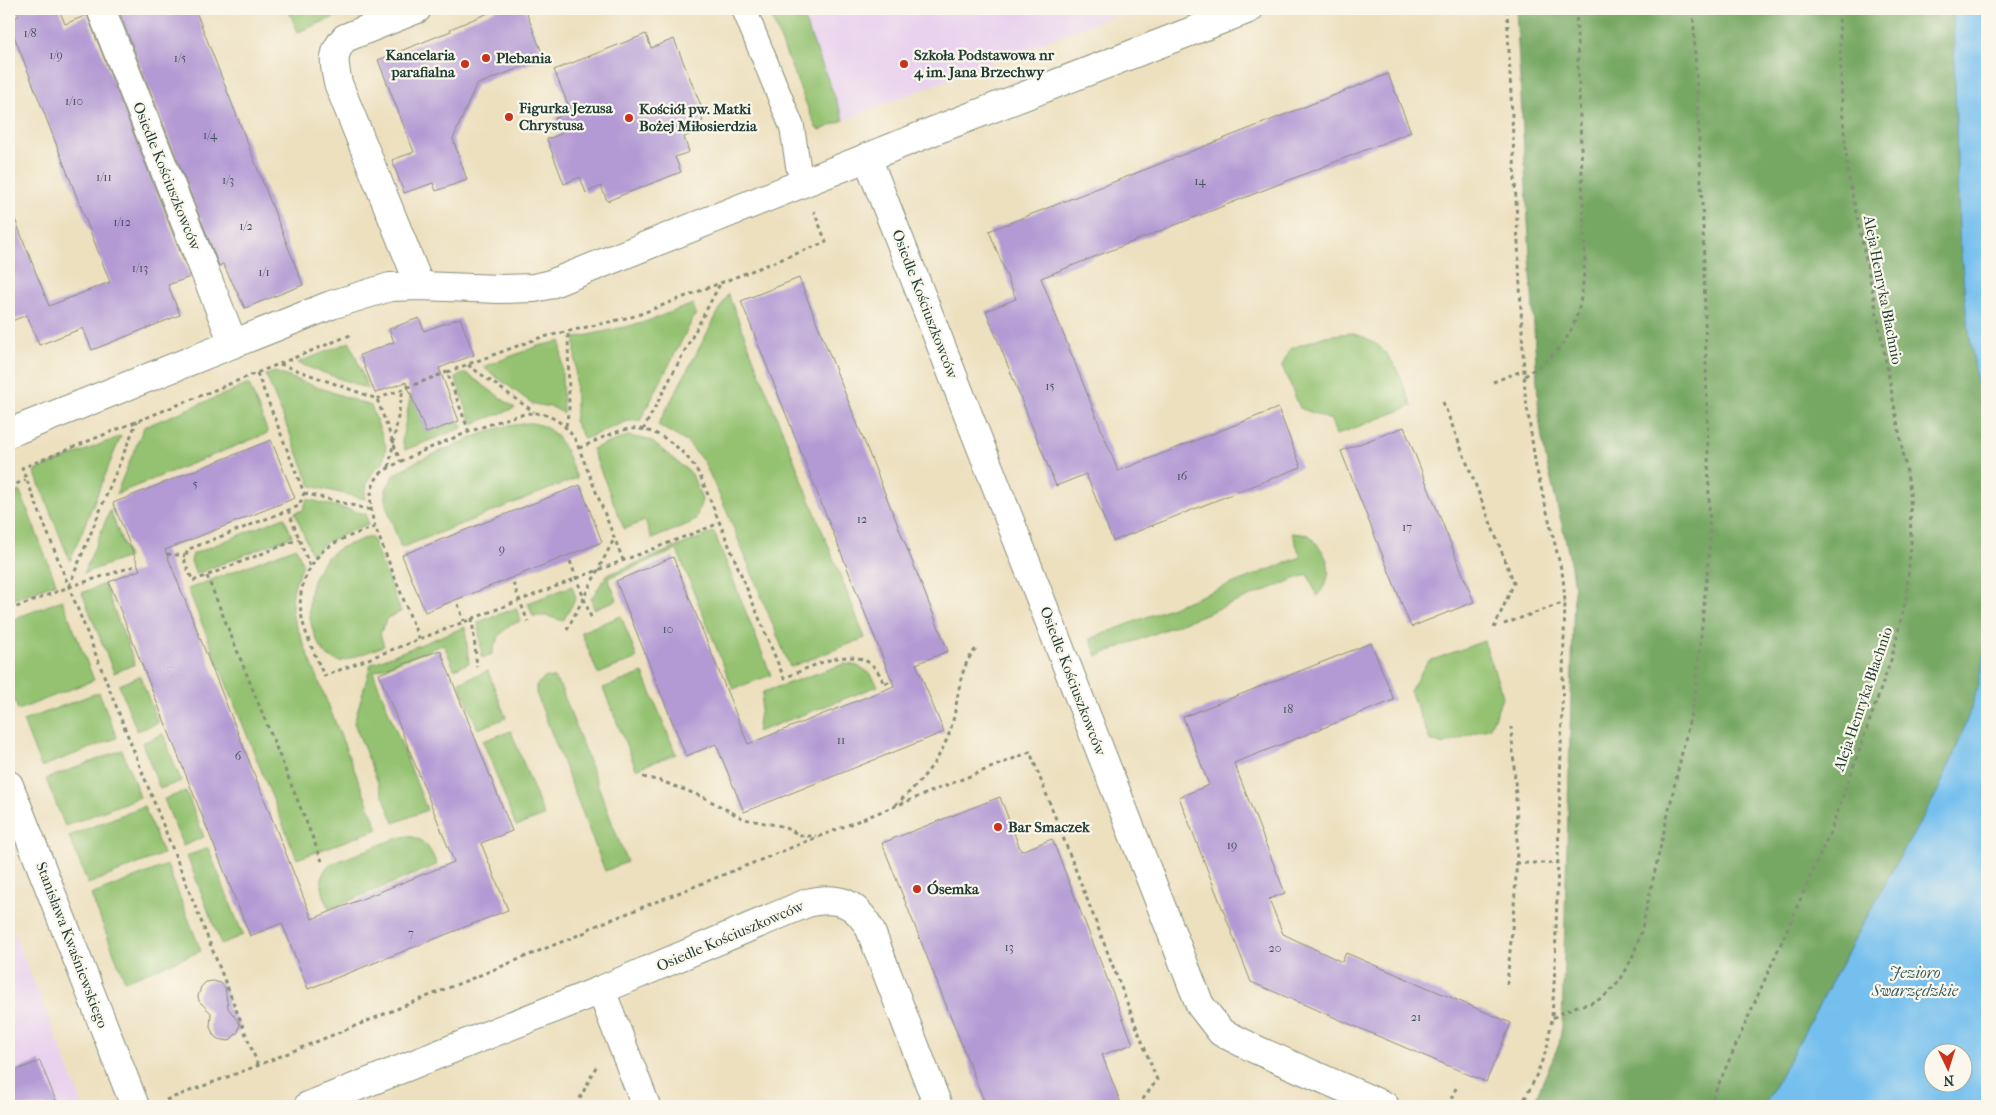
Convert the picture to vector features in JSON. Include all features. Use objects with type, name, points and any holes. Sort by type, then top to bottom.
[{"type":"street","name":"Osiedle Kościuszkowców","points":[[101,9],[233,343]]},
{"type":"street","points":[[417,9],[345,38],[337,48],[334,61],[338,84],[420,286]]},
{"type":"street","points":[[744,9],[792,127],[803,184]]},
{"type":"street","points":[[9,433],[233,343],[332,305],[380,290],[401,286],[499,289],[534,288],[548,284],[1249,9]]},
{"type":"street","name":"Osiedle Kościuszkowców","points":[[867,158],[1200,1005],[1221,1032],[1257,1050],[1385,1106]]},
{"type":"street","name":"Stanisława Kwaśniewskiego","points":[[9,785],[135,1106]]},
{"type":"street","name":"Osiedle Kościuszkowców","points":[[308,1106],[601,990],[808,903],[827,900],[846,902],[859,912],[870,929],[938,1106]]},
{"type":"street","points":[[601,990],[646,1106]]},
{"type":"path","points":[[1507,9],[1524,370],[1531,439],[1564,578],[1565,602],[1552,1018],[1543,1060],[1521,1106]]},
{"type":"path","points":[[1525,376],[1551,356],[1568,336],[1575,321],[1584,281],[1585,247],[1576,9]]},
{"type":"path","points":[[1552,1018],[1569,1009],[1600,999],[1613,988],[1628,968],[1642,932],[1695,696],[1710,543],[1703,224],[1693,9]]},
{"type":"path","name":"Aleja Henryka Błachnio","points":[[1709,1106],[1831,830],[1892,660],[1906,599],[1911,544],[1910,490],[1874,298],[1848,174],[1842,108],[1839,9]]},
{"type":"path","points":[[279,364],[377,399],[539,338],[624,320],[826,242],[803,184]]},
{"type":"path","points":[[643,430],[720,283]]},
{"type":"path","points":[[566,426],[569,408],[568,331]]},
{"type":"path","points":[[258,1065],[22,468],[356,332]]},
{"type":"path","points":[[467,364],[534,412],[554,418],[566,426],[579,448],[623,560]]},
{"type":"path","points":[[1493,382],[1524,370]]},
{"type":"path","points":[[447,372],[470,432]]},
{"type":"path","points":[[257,373],[304,493],[299,506],[189,549],[185,556],[185,563],[193,581],[299,539]]},
{"type":"path","points":[[389,467],[403,389]]},
{"type":"path","points":[[377,399],[400,461]]},
{"type":"path","points":[[1443,402],[1514,583],[1494,628]]},
{"type":"path","points":[[418,639],[375,527],[371,510],[372,492],[375,482],[389,467],[400,461],[512,416],[534,412]]},
{"type":"path","points":[[69,587],[137,421]]},
{"type":"path","points":[[579,448],[620,432],[632,429],[643,430],[666,440],[692,462],[701,478],[784,678],[847,656],[858,657],[869,662],[880,673],[884,684],[893,680]]},
{"type":"path","points":[[9,487],[26,480]]},
{"type":"path","points":[[304,493],[371,510]]},
{"type":"path","points":[[288,510],[311,567]]},
{"type":"path","points":[[375,527],[326,548],[311,567],[302,588],[300,611],[324,676],[720,523]]},
{"type":"path","points":[[566,630],[615,538]]},
{"type":"path","points":[[167,554],[185,556]]},
{"type":"path","points":[[570,560],[592,620]]},
{"type":"path","points":[[9,610],[69,587],[138,565]]},
{"type":"path","points":[[207,576],[322,861]]},
{"type":"path","points":[[513,583],[528,622]]},
{"type":"path","points":[[1504,624],[1565,602]]},
{"type":"path","points":[[458,604],[464,621]]},
{"type":"path","points":[[472,618],[477,667]]},
{"type":"path","points":[[893,807],[917,785],[945,743],[952,724],[967,664],[977,648]]},
{"type":"path","points":[[1507,985],[1516,863],[1517,798],[1511,727]]},
{"type":"path","points":[[643,777],[661,781],[704,797],[744,819],[781,826],[803,836],[820,836]]},
{"type":"path","points":[[1516,863],[1557,863]]},
{"type":"path","points":[[576,1106],[604,1051],[620,1040]]},
{"type":"path","points":[[1448,1106],[1456,1088]]},
{"type":"path","points":[[1213,1102],[1225,1106]]},
{"type":"shaded area","name":"Szkoła Podstawowa nr 4 im. Jana Brzechwy","points":[[800,9],[1130,9],[844,120]]},
{"type":"shaded area","points":[[9,920],[58,1042],[83,1106],[9,1106]]},
{"type":"green space","points":[[288,9],[354,9],[298,32]]},
{"type":"green space","points":[[768,9],[800,9],[844,120],[821,130],[816,128]]},
{"type":"green space","points":[[1516,9],[1953,9],[1959,232],[1967,319],[1987,445],[1986,652],[1974,700],[1957,747],[1937,793],[1896,864],[1764,1106],[1532,1106],[1559,1044],[1562,1026],[1574,589],[1567,546],[1546,460],[1539,416]]},
{"type":"green space","points":[[728,294],[865,638],[790,667],[727,512],[704,462],[688,443],[658,425]]},
{"type":"green space","points":[[693,304],[696,313],[640,421],[628,421],[584,439],[574,421],[576,410],[575,338],[642,323]]},
{"type":"green space","points":[[1350,333],[1364,337],[1384,351],[1397,370],[1412,406],[1336,435],[1331,420],[1300,408],[1282,366],[1290,349],[1325,336]]},
{"type":"green space","points":[[561,341],[563,413],[552,407],[533,404],[483,367],[538,346]]},
{"type":"green space","points":[[350,342],[368,389],[297,363]]},
{"type":"green space","points":[[275,372],[371,406],[386,446],[383,463],[375,470],[367,483],[365,499],[311,486],[266,375]]},
{"type":"green space","points":[[466,373],[515,408],[472,424],[455,377]]},
{"type":"green space","points":[[249,384],[268,433],[116,494],[144,427]]},
{"type":"green space","points":[[411,393],[426,433],[459,421],[462,428],[405,450],[402,440]]},
{"type":"green space","points":[[528,423],[548,428],[555,434],[565,450],[577,478],[401,548],[386,505],[386,489],[394,475],[417,461],[489,431]]},
{"type":"green space","points":[[121,436],[70,561],[34,471]]},
{"type":"green space","points":[[628,436],[650,440],[692,474],[702,500],[695,521],[652,539],[645,521],[624,529],[592,449]]},
{"type":"green space","points":[[20,491],[56,583],[9,601],[9,496]]},
{"type":"green space","points":[[307,499],[366,514],[368,524],[326,542],[312,555],[295,513],[303,510]]},
{"type":"green space","points":[[110,510],[128,557],[84,573]]},
{"type":"green space","points":[[284,517],[292,536],[196,574],[191,561],[193,554]]},
{"type":"green space","points":[[714,532],[771,675],[733,689],[677,550],[608,578],[617,600],[594,609],[591,599],[607,575]]},
{"type":"green space","points":[[1292,533],[1309,535],[1326,557],[1329,572],[1323,588],[1317,596],[1308,574],[1097,656],[1090,639],[1301,557]]},
{"type":"green space","points":[[371,536],[401,612],[387,618],[380,634],[384,646],[340,662],[327,655],[317,641],[310,615],[311,587],[322,563],[332,553],[346,545]]},
{"type":"green space","points":[[296,547],[303,565],[294,590],[292,603],[293,617],[378,829],[297,859],[188,589]]},
{"type":"green space","points":[[104,584],[135,664],[114,673],[82,593]]},
{"type":"green space","points":[[572,586],[576,598],[563,621],[547,616],[533,616],[528,603]]},
{"type":"green space","points":[[62,600],[94,680],[18,710],[9,686],[9,621]]},
{"type":"green space","points":[[516,608],[521,621],[505,629],[498,637],[492,654],[482,658],[478,622]]},
{"type":"green space","points":[[621,616],[637,658],[598,674],[581,632]]},
{"type":"green space","points":[[465,627],[469,663],[454,669],[444,644],[373,672],[427,810],[394,823],[354,723],[371,664]]},
{"type":"green space","points":[[1484,641],[1503,696],[1490,727],[1443,745],[1430,740],[1410,691],[1427,662]]},
{"type":"green space","points":[[844,664],[855,665],[864,669],[872,676],[878,686],[757,732],[763,692]]},
{"type":"green space","points":[[488,671],[506,718],[478,729],[459,682]]},
{"type":"green space","points":[[643,673],[676,754],[636,769],[603,688]]},
{"type":"green space","points":[[140,676],[158,723],[137,731],[119,685]]},
{"type":"green space","points":[[546,677],[554,678],[561,688],[627,862],[605,871],[536,693],[536,685]]},
{"type":"green space","points":[[99,692],[117,738],[41,767],[23,721]]},
{"type":"green space","points":[[511,731],[544,816],[516,826],[483,741]]},
{"type":"green space","points":[[163,734],[181,781],[160,789],[142,743]]},
{"type":"green space","points":[[122,750],[140,797],[65,826],[46,779]]},
{"type":"green space","points":[[186,791],[204,837],[183,846],[164,799]]},
{"type":"green space","points":[[144,806],[163,854],[88,884],[69,836]]},
{"type":"green space","points":[[408,836],[419,839],[427,846],[437,865],[329,909],[323,891],[322,880],[325,870],[329,865],[397,838]]},
{"type":"green space","points":[[208,848],[243,935],[221,944],[187,856]]},
{"type":"green space","points":[[167,865],[201,951],[125,981],[91,895]]},
{"type":"water","points":[[1953,9],[1987,9],[1987,445],[1967,319],[1959,232]]},
{"type":"water","name":"Jezioro Swarzędzkie","points":[[1987,647],[1987,1106],[1764,1106],[1896,864],[1937,793],[1957,747],[1974,700]]},
{"type":"building","points":[[16,9],[59,9],[65,24],[87,15],[190,277],[168,285],[180,315],[92,350],[83,328],[39,345],[27,315],[9,322],[9,210],[11,209],[49,306],[110,282],[9,23],[9,20],[19,16]]},
{"type":"building","points":[[118,9],[195,9],[303,285],[245,308],[223,264],[219,266]]},
{"type":"building","points":[[498,9],[525,9],[544,58],[476,85],[453,139],[467,180],[436,191],[433,183],[404,193],[392,160],[414,152],[378,60],[451,31],[450,29]]},
{"type":"building","name":"Kościół pw. Matki Bożej Miłosierdzia","points":[[646,34],[651,48],[674,39],[704,113],[703,121],[698,123],[701,130],[684,137],[689,152],[675,157],[681,172],[607,201],[601,186],[586,193],[580,177],[564,184],[547,139],[561,134],[555,118],[571,112],[554,70]]},
{"type":"building","points":[[1388,74],[1411,132],[1041,278],[1118,471],[1278,408],[1301,467],[1113,541],[1086,474],[1056,486],[986,311],[1016,299],[989,231]]},
{"type":"building","points":[[799,278],[948,651],[916,664],[944,732],[744,812],[716,744],[686,756],[616,581],[673,557],[748,744],[894,686],[741,301]]},
{"type":"building","points":[[419,318],[424,331],[460,318],[474,355],[439,368],[459,421],[426,433],[406,382],[375,393],[360,355],[394,342],[389,329]]},
{"type":"building","points":[[1404,427],[1474,602],[1411,627],[1341,451]]},
{"type":"building","points":[[271,440],[295,498],[165,550],[312,919],[454,862],[379,674],[440,650],[512,831],[481,843],[508,910],[308,989],[282,923],[250,936],[109,582],[140,570],[113,503]]},
{"type":"building","points":[[580,485],[602,542],[425,612],[402,555]]},
{"type":"building","points":[[1371,643],[1394,700],[1234,763],[1285,893],[1269,899],[1283,934],[1342,962],[1346,953],[1511,1023],[1486,1082],[1251,982],[1179,797],[1209,785],[1183,717]]},
{"type":"building","points":[[1000,797],[1021,851],[1052,839],[1133,1044],[1102,1055],[1122,1106],[986,1106],[882,843]]},
{"type":"building","points":[[206,982],[221,983],[225,988],[228,1008],[240,1024],[238,1032],[229,1041],[218,1039],[214,1036],[210,1027],[211,1013],[199,1001],[198,996],[201,987]]},
{"type":"building","points":[[40,1061],[58,1106],[9,1106],[9,1073]]},
{"type":"place","name":"Plebania","points":[[486,58]]},
{"type":"place","name":"Kancelaria parafialna","points":[[465,64]]},
{"type":"place","name":"Szkoła Podstawowa nr 4 im. Jana Brzechwy","points":[[904,64]]},
{"type":"place","name":"Figurka Jezusa Chrystusa","points":[[509,117]]},
{"type":"place","name":"Kościół pw. Matki Bożej Miłosierdzia","points":[[629,118]]},
{"type":"place","name":"Bar Smaczek","points":[[998,827]]},
{"type":"place","name":"Ósemka","points":[[917,889]]}]
